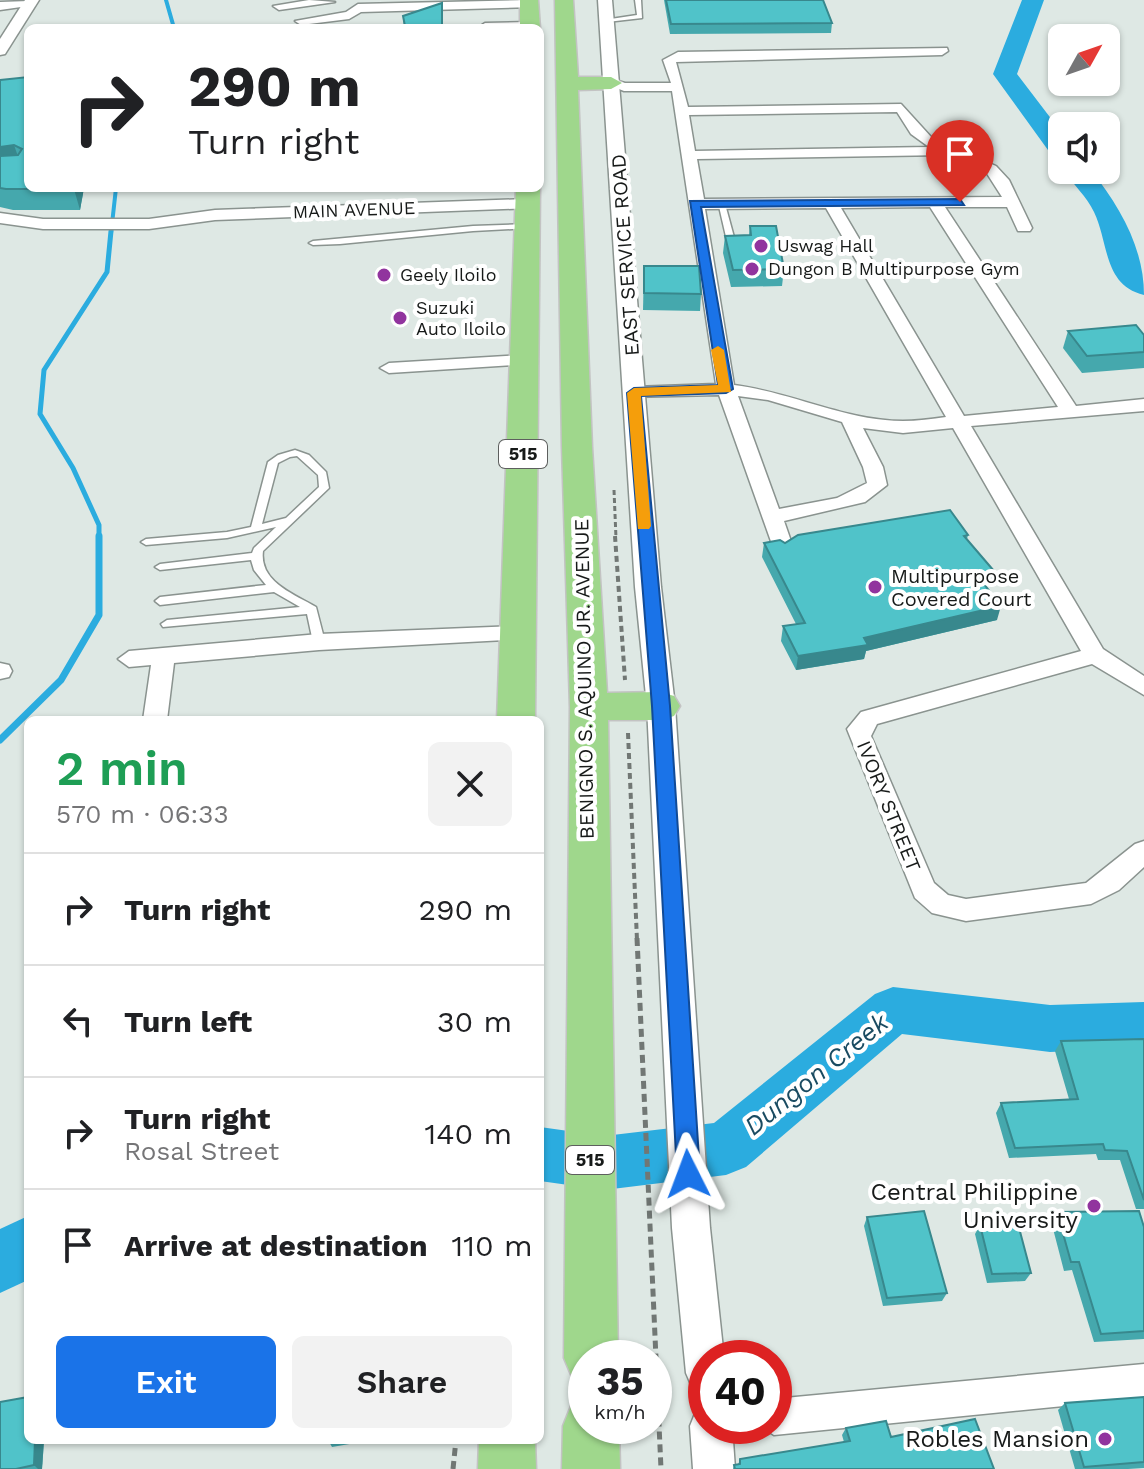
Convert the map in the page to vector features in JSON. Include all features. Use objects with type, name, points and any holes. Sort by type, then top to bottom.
[{"type":"highway","name":"BENIGNO S. AQUINO JR. AVENUE","points":[[564,0],[576,433],[626,706],[588,1088],[591,1340]]},
{"type":"highway","points":[[568,84],[611,83]]},
{"type":"highway","points":[[544,133],[569,133]]},
{"type":"highway","name":"515","points":[[516,716],[527,208]]},
{"type":"highway","points":[[524,430],[576,433]]},
{"type":"highway","points":[[507,1444],[507,1469]]},
{"type":"highway","points":[[591,1444],[591,1469]]},
{"type":"street","points":[[279,6],[356,0],[358,8]]},
{"type":"street","points":[[0,6],[30,2]]},
{"type":"street","points":[[2,46],[30,2]]},
{"type":"street","points":[[301,21],[349,15],[358,8],[529,12]]},
{"type":"street","name":"EAST SERVICE ROAD","points":[[606,10],[634,393],[626,706],[684,1092],[691,1228],[703,1340]]},
{"type":"street","points":[[783,547],[726,389],[677,84],[669,60],[678,56],[942,51]]},
{"type":"street","points":[[611,83],[624,87],[677,84]]},
{"type":"street","points":[[680,111],[894,107],[906,111],[916,131],[947,151],[991,169],[1002,180],[1024,228]]},
{"type":"street","points":[[688,155],[947,151]]},
{"type":"street","points":[[934,202],[1070,411]]},
{"type":"street","points":[[695,204],[1012,202]]},
{"type":"street","points":[[831,204],[1095,655],[1144,687]]},
{"type":"street","name":"MAIN AVENUE","points":[[0,218],[75,225],[182,222],[215,225],[527,208]]},
{"type":"street","points":[[389,368],[524,360]]},
{"type":"street","points":[[634,393],[726,389],[770,395],[849,418],[903,427],[1144,405]]},
{"type":"street","points":[[771,517],[872,492],[877,485],[873,467],[849,418]]},
{"type":"street","points":[[129,659],[319,642],[517,634]]},
{"type":"street","name":"IVORY STREET","points":[[1095,655],[869,718],[859,729],[859,736],[924,890],[941,905],[966,910],[1091,893],[1110,882],[1144,851]]},
{"type":"street","points":[[156,716],[163,657]]},
{"type":"street","points":[[792,1415],[1144,1381]]},
{"type":"street","points":[[712,1444],[714,1469]]},
{"type":"lane","points":[[606,10],[640,17],[638,0]]},
{"type":"lane","points":[[416,17],[437,8],[529,12]]},
{"type":"lane","points":[[488,24],[529,12]]},
{"type":"lane","points":[[721,204],[731,241]]},
{"type":"lane","points":[[313,243],[388,240],[485,226],[527,208]]},
{"type":"lane","points":[[160,567],[256,556],[287,521],[324,488],[323,474],[304,453],[293,451],[273,462],[256,529]]},
{"type":"lane","points":[[146,542],[227,535],[287,521]]},
{"type":"lane","points":[[256,556],[264,578],[312,610],[319,642]]},
{"type":"lane","points":[[160,601],[275,588]]},
{"type":"lane","points":[[167,624],[312,610]]},
{"type":"path","points":[[626,706],[647,1090],[661,1469]]},
{"type":"path","points":[[453,1469],[456,1444]]},
{"type":"building","points":[[666,0],[823,0],[832,23],[671,24]]},
{"type":"building","points":[[442,3],[442,24],[405,24],[403,16]]},
{"type":"building","points":[[24,77],[24,189],[0,188],[0,156],[18,155],[22,149],[14,145],[0,147],[0,80]]},
{"type":"building","points":[[750,226],[776,226],[784,269],[733,270],[725,236],[751,235]]},
{"type":"building","points":[[644,266],[699,266],[701,294],[644,293]]},
{"type":"building","points":[[1136,325],[1144,335],[1144,352],[1087,356],[1068,331]]},
{"type":"building","points":[[950,510],[968,535],[964,536],[994,571],[977,575],[1001,606],[864,638],[868,645],[798,656],[783,626],[805,623],[764,543],[780,540],[785,543],[798,535]]},
{"type":"building","points":[[1144,1039],[1144,1200],[1127,1151],[1105,1150],[1103,1144],[1015,1148],[1001,1103],[1078,1099],[1061,1041]]},
{"type":"building","points":[[924,1211],[947,1293],[887,1298],[867,1217]]},
{"type":"building","points":[[1139,1211],[1144,1227],[1144,1331],[1101,1334],[1079,1262],[1071,1262],[1057,1212]]},
{"type":"building","points":[[1018,1224],[1031,1273],[992,1274],[980,1225]]},
{"type":"building","name":"Robles Mansion","points":[[1144,1397],[1144,1462],[1084,1467],[1065,1403]]},
{"type":"building","points":[[24,1398],[24,1444],[35,1444],[34,1465],[0,1469],[0,1402]]},
{"type":"building","points":[[975,1419],[994,1469],[735,1469],[734,1465],[740,1464],[740,1459],[850,1441],[846,1428],[886,1421],[891,1437]]},
{"type":"waterway","points":[[166,0],[173,24]]},
{"type":"waterway","name":"Dungon Creek","points":[[1033,0],[1005,74],[1048,132]]},
{"type":"waterway","name":"Dungon Creek","points":[[1088,184],[1108,211],[1127,272],[1144,286]]},
{"type":"waterway","points":[[111,233],[116,192]]},
{"type":"waterway","points":[[24,716],[61,680],[99,615],[99,525],[73,468],[40,414],[44,370],[107,272],[111,231]]},
{"type":"waterway","points":[[0,740],[24,716]]},
{"type":"waterway","name":"Dungon Creek","points":[[544,1155],[604,1163],[726,1148],[893,1010],[1050,1029],[1113,1029],[1144,1025]]},
{"type":"waterway","name":"Dungon Creek","points":[[0,1263],[24,1248]]},
{"type":"slow traffic","points":[[643,526],[634,393],[726,389],[718,350]]},
{"type":"place","name":"Uswag Hall","points":[[761,246]]},
{"type":"place","name":"Dungon B Multipurpose Gym","points":[[752,269]]},
{"type":"place","name":"Geely Iloilo","points":[[384,275]]},
{"type":"place","name":"Suzuki Auto Iloilo","points":[[400,318]]},
{"type":"place","name":"Multipurpose Covered Court","points":[[875,587]]},
{"type":"place","name":"Central Philippine University","points":[[1094,1206]]},
{"type":"place","name":"Robles Mansion","points":[[1105,1439]]},
{"type":"route","points":[[688,1174],[661,706],[648,587],[634,393],[726,389],[695,204],[960,202]]}]
